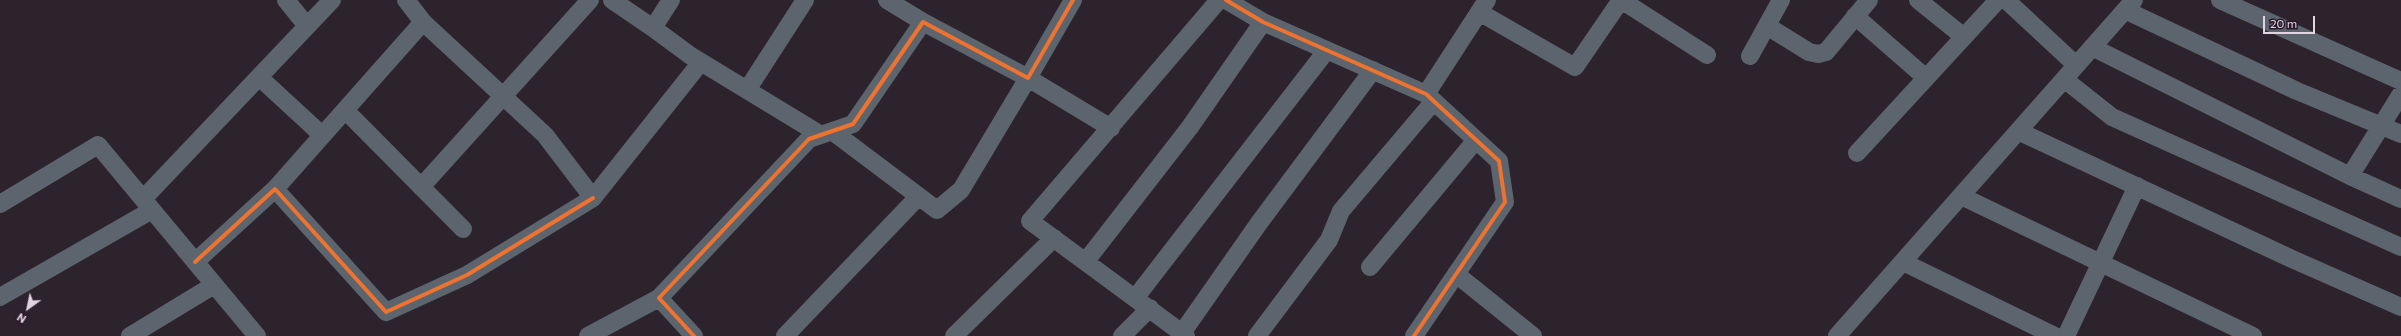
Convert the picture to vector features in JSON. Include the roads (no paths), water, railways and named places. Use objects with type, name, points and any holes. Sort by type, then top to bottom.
[{"type":"street","points":[[286,0],[307,26]]},
{"type":"street","points":[[0,297],[147,205],[259,77],[332,0]]},
{"type":"street","points":[[406,0],[423,22],[545,135],[593,198]]},
{"type":"street","points":[[421,187],[590,0]]},
{"type":"street","points":[[612,0],[701,62],[747,90],[827,133],[937,210],[960,190],[1073,0]]},
{"type":"street","points":[[652,28],[671,0]]},
{"type":"street","points":[[747,90],[805,0]]},
{"type":"street","points":[[887,0],[924,22],[1028,78],[1111,128]]},
{"type":"street","points":[[1219,0],[1030,221],[1184,334],[1259,223],[1373,70]]},
{"type":"street","points":[[1226,0],[1263,22],[1373,70],[1430,97],[1499,160],[1505,202],[1414,336]]},
{"type":"street","points":[[1257,336],[1329,240],[1341,211],[1430,97],[1482,4],[1575,67],[1621,0],[1707,55]]},
{"type":"street","points":[[1766,26],[1809,52],[1818,54],[1826,52],[1869,0]]},
{"type":"street","points":[[1918,0],[1964,37]]},
{"type":"street","points":[[1857,153],[1998,0]]},
{"type":"street","points":[[2006,0],[2076,65]]},
{"type":"street","points":[[2220,0],[2401,81]]},
{"type":"street","points":[[1750,56],[1766,26],[1774,2]]},
{"type":"street","points":[[1837,336],[2129,5],[2297,91],[2401,134]]},
{"type":"street","points":[[1855,16],[1926,78]]},
{"type":"street","points":[[195,262],[275,189],[423,22]]},
{"type":"street","points":[[588,336],[659,298],[809,139],[853,124],[924,22]]},
{"type":"street","points":[[1086,261],[1190,127],[1263,22]]},
{"type":"street","points":[[2092,47],[2401,200]]},
{"type":"street","points":[[1122,336],[1143,303],[1327,50]]},
{"type":"street","points":[[275,189],[386,312],[466,275],[593,198],[701,62]]},
{"type":"street","points":[[259,77],[322,135]]},
{"type":"street","points":[[2064,79],[2112,117],[2401,247]]},
{"type":"street","points":[[2350,176],[2401,94]]},
{"type":"street","points":[[345,110],[463,229]]},
{"type":"street","points":[[2018,130],[2401,307]]},
{"type":"street","points":[[1370,267],[1476,140]]},
{"type":"street","points":[[0,204],[98,145],[257,336]]},
{"type":"street","points":[[2066,336],[2102,263],[2137,186]]},
{"type":"street","points":[[785,336],[919,196]]},
{"type":"street","points":[[1961,196],[2253,336]]},
{"type":"street","points":[[954,336],[1054,238]]},
{"type":"street","points":[[1903,262],[2055,336]]},
{"type":"street","points":[[1456,274],[1533,336]]},
{"type":"street","points":[[130,336],[214,285]]},
{"type":"street","points":[[659,298],[694,336]]}]
